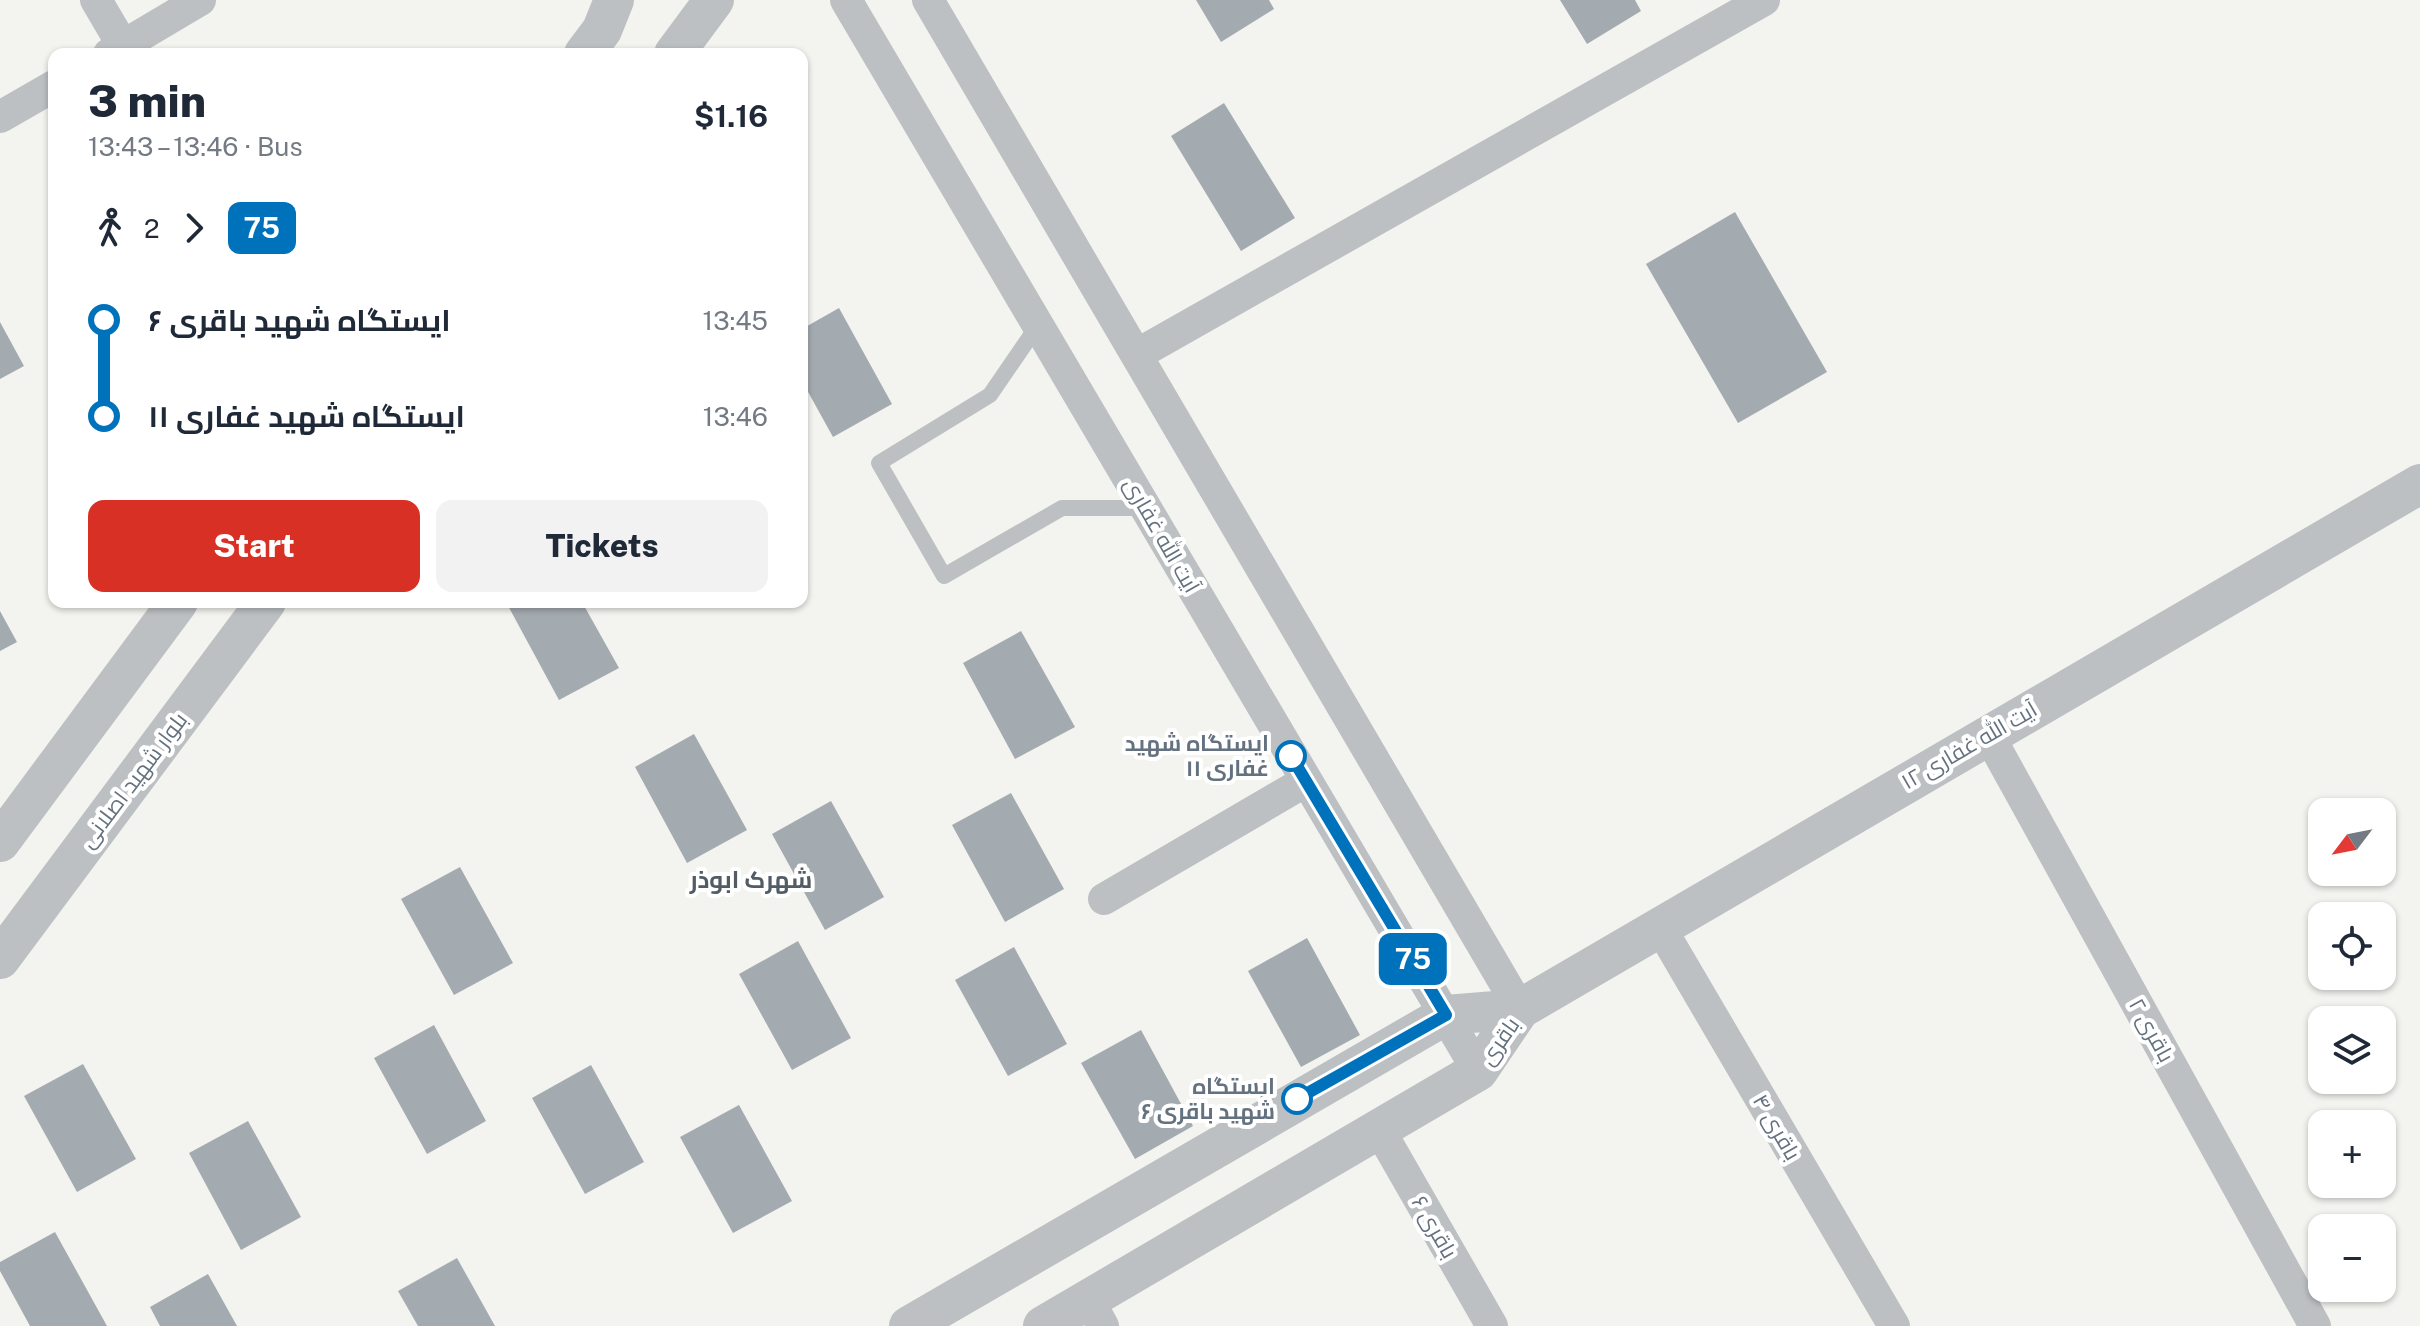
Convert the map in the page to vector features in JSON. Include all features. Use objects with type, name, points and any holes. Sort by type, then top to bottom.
[{"type":"street","points":[[96,0],[115,48]]},
{"type":"street","points":[[119,48],[200,0]]},
{"type":"street","points":[[588,48],[602,30],[614,0]]},
{"type":"street","points":[[678,48],[714,0]]},
{"type":"street","name":"آیت الله غفاری","points":[[846,0],[1478,1071]]},
{"type":"street","points":[[928,0],[1520,1009]]},
{"type":"street","points":[[1138,354],[1757,2]]},
{"type":"street","points":[[0,117],[48,89]]},
{"type":"street","name":"آیت الله غفاری ۱۲","points":[[1520,1009],[2420,484]]},
{"type":"street","points":[[0,842],[174,608]]},
{"type":"street","name":"بلوار شهید اصلانی","points":[[0,959],[262,608]]},
{"type":"street","name":"باقری ۲","points":[[1988,734],[2315,1326]]},
{"type":"street","points":[[1104,899],[1306,781]]},
{"type":"street","name":"باقری ۴","points":[[1660,927],[1894,1326]]},
{"type":"street","name":"باقری","points":[[909,1326],[1446,1015],[1520,1009]]},
{"type":"street","name":"باقری","points":[[1043,1326],[1096,1313],[1379,1129],[1478,1071],[1520,1009]]},
{"type":"street","name":"باقری ۶","points":[[1379,1129],[1492,1326]]},
{"type":"lane","points":[[1038,325],[990,395],[879,463],[944,576],[1062,508],[1146,508]]},
{"type":"building","points":[[1196,0],[1269,0],[1274,9],[1221,42]]},
{"type":"building","points":[[1560,0],[1635,0],[1641,11],[1587,44]]},
{"type":"building","points":[[1224,103],[1295,218],[1241,251],[1171,136]]},
{"type":"building","points":[[1735,212],[1827,372],[1738,423],[1646,264]]},
{"type":"building","points":[[839,308],[892,404],[833,437],[808,392],[808,326]]},
{"type":"building","points":[[0,322],[24,366],[0,379]]},
{"type":"building","points":[[509,608],[585,608],[619,668],[559,700]]},
{"type":"building","points":[[0,611],[17,642],[0,651]]},
{"type":"building","points":[[1021,631],[1075,727],[1015,759],[963,663]]},
{"type":"building","points":[[694,734],[747,830],[687,863],[635,767]]},
{"type":"building","points":[[1011,793],[1064,889],[1005,922],[952,825]]},
{"type":"building","points":[[831,801],[884,897],[825,930],[772,834]]},
{"type":"building","points":[[460,867],[513,963],[454,995],[401,899]]},
{"type":"building","points":[[1307,938],[1360,1035],[1301,1067],[1248,971]]},
{"type":"building","points":[[798,941],[851,1038],[792,1070],[739,974]]},
{"type":"building","points":[[1014,947],[1067,1044],[1008,1076],[955,980]]},
{"type":"building","points":[[434,1025],[486,1121],[427,1154],[374,1058]]},
{"type":"building","points":[[1141,1030],[1193,1126],[1135,1159],[1081,1063]]},
{"type":"building","points":[[83,1064],[136,1159],[77,1192],[24,1096]]},
{"type":"building","points":[[591,1065],[644,1162],[585,1194],[532,1098]]},
{"type":"building","points":[[739,1105],[792,1201],[733,1233],[680,1137]]},
{"type":"building","points":[[248,1121],[301,1217],[241,1250],[189,1153]]},
{"type":"building","points":[[55,1232],[107,1326],[30,1326],[0,1271],[0,1262]]},
{"type":"building","points":[[457,1258],[495,1326],[418,1326],[398,1291]]},
{"type":"building","points":[[208,1274],[237,1326],[160,1326],[150,1307]]},
{"type":"bus line","name":"75","points":[[1291,756],[1446,1015],[1297,1099]]},
{"type":"place","name":"ایستگاه شهید غفاری ۱۱","points":[[1291,756]]},
{"type":"place","name":"ایستگاه شهید باقری ۶","points":[[1297,1099]]},
{"type":"district","name":"شهرک ابوذر","points":[[751,879]]}]
